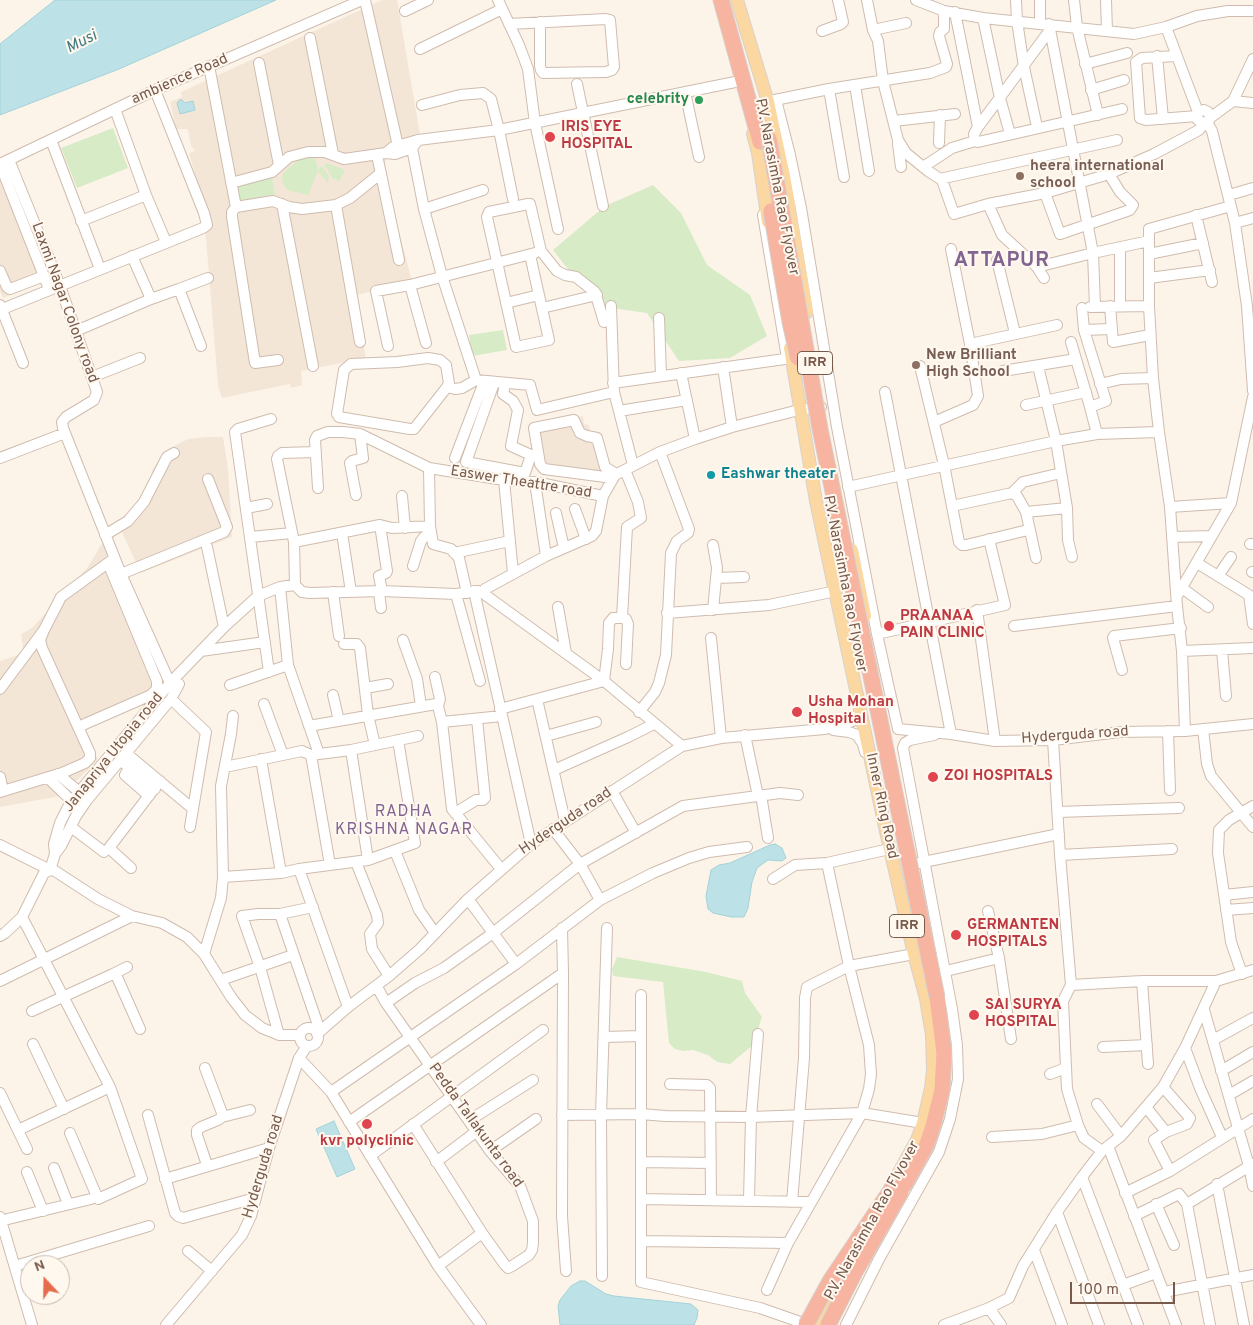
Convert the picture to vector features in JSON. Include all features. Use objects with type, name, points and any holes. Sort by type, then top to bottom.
[{"type":"highway","name":"P.V. Narasimha Rao Flyover","points":[[721,0],[760,142],[790,322],[934,1035],[935,1070],[930,1106],[919,1140],[902,1183],[829,1325]]},
{"type":"highway","name":"P.V. Narasimha Rao Flyover","points":[[730,0],[751,67],[776,173],[820,429],[935,987],[943,1034],[944,1071],[939,1108],[927,1144],[847,1268],[817,1325]]},
{"type":"highway","points":[[802,1324],[830,1281],[902,1183]]},
{"type":"highway","points":[[838,1325],[902,1183]]},
{"type":"main road","name":"Inner Ring Road","points":[[716,0],[740,81],[758,153],[798,410],[912,955],[926,999],[933,1053],[931,1088],[923,1123],[902,1183]]},
{"type":"main road","name":"Inner Ring Road","points":[[738,0],[772,101],[784,176],[806,269],[822,407],[838,490],[861,588],[876,673],[920,863],[941,973],[949,1053],[947,1090],[938,1126],[931,1144],[902,1183]]},
{"type":"street","name":"ambience Road","points":[[3,162],[155,90],[363,0]]},
{"type":"street","points":[[363,0],[398,146]]},
{"type":"street","points":[[405,12],[428,0]]},
{"type":"street","points":[[822,31],[844,22],[838,0]]},
{"type":"street","points":[[867,0],[873,30],[878,41],[883,81],[898,140],[901,168]]},
{"type":"street","points":[[916,0],[944,11],[982,18],[1134,34],[1166,27],[1196,16],[1228,11],[1253,11]]},
{"type":"street","points":[[1016,0],[1017,21],[1024,66],[1038,127]]},
{"type":"street","points":[[1040,0],[1081,183],[1093,253],[1095,307]]},
{"type":"street","points":[[1074,0],[1077,27],[1098,114]]},
{"type":"street","points":[[1106,0],[1108,31]]},
{"type":"street","points":[[420,49],[500,5],[528,69],[535,123],[558,229]]},
{"type":"street","points":[[772,101],[829,89],[930,73],[946,67],[947,64],[939,36],[940,32],[944,29],[944,11]]},
{"type":"street","points":[[955,12],[978,126]]},
{"type":"street","points":[[982,18],[1010,134]]},
{"type":"street","points":[[509,24],[540,22],[602,19],[610,20],[614,67],[606,72],[544,74],[540,66],[540,22]]},
{"type":"street","points":[[873,30],[906,24]]},
{"type":"street","points":[[975,141],[974,134],[978,126],[1024,66],[1047,26]]},
{"type":"street","points":[[1166,27],[1176,56],[1203,118],[1212,131],[1229,195],[1247,306],[1253,391]]},
{"type":"street","points":[[310,38],[333,154]]},
{"type":"street","points":[[1085,64],[1127,53]]},
{"type":"street","points":[[1157,56],[1162,119]]},
{"type":"street","points":[[1176,56],[1142,58],[1136,62],[1140,118],[1146,120],[1203,118],[1233,101],[1253,59]]},
{"type":"street","points":[[260,63],[279,165]]},
{"type":"street","points":[[209,66],[236,207]]},
{"type":"street","points":[[1091,90],[1124,80]]},
{"type":"street","points":[[382,154],[398,146],[499,130],[740,81]]},
{"type":"street","points":[[577,84],[602,206]]},
{"type":"street","points":[[855,85],[869,171]]},
{"type":"street","points":[[829,89],[844,177]]},
{"type":"street","points":[[23,364],[1,308],[203,228],[207,223],[155,90]]},
{"type":"street","points":[[685,92],[699,157]]},
{"type":"street","points":[[422,105],[460,95],[483,93],[491,99],[513,199]]},
{"type":"street","points":[[1233,101],[1253,103]]},
{"type":"street","points":[[116,109],[146,195],[166,242]]},
{"type":"street","points":[[923,167],[952,148],[975,141],[1122,110]]},
{"type":"street","points":[[894,121],[955,114]]},
{"type":"street","points":[[939,143],[940,116]]},
{"type":"street","points":[[898,140],[906,153],[942,180],[954,214],[988,204],[1081,183],[1109,174],[1154,154],[1199,130],[1203,118]]},
{"type":"street","points":[[51,140],[100,269]]},
{"type":"street","points":[[942,180],[944,178],[1117,140]]},
{"type":"street","points":[[231,183],[272,172],[289,157],[308,152],[319,151],[344,159],[395,154],[415,144]]},
{"type":"street","points":[[415,144],[424,209],[442,276],[494,386],[513,401],[518,410],[510,446],[531,455],[525,473],[466,462],[494,386]]},
{"type":"street","points":[[382,154],[381,173],[399,260]]},
{"type":"street","points":[[3,162],[50,290]]},
{"type":"street","name":"Laxmi Nagar Colony road","points":[[3,162],[60,286],[97,392],[94,400],[66,417],[62,422],[64,433]]},
{"type":"street","points":[[278,360],[255,363],[232,212],[236,207],[273,201],[302,209],[336,205],[350,198],[381,173]]},
{"type":"street","points":[[1045,192],[1060,234],[1130,210],[1133,205],[1120,192],[1109,174]]},
{"type":"street","points":[[1229,195],[1253,188]]},
{"type":"street","points":[[424,209],[483,190]]},
{"type":"street","points":[[81,222],[146,195]]},
{"type":"street","points":[[282,204],[313,366]]},
{"type":"street","points":[[530,255],[550,340],[518,348],[515,345],[487,217],[489,212],[530,204],[541,251],[557,271],[576,277],[595,292],[604,322]]},
{"type":"street","points":[[988,204],[1002,235],[1037,267],[1044,278]]},
{"type":"street","points":[[336,205],[360,342]]},
{"type":"street","points":[[1185,731],[1179,597],[1170,507],[1153,378],[1149,306],[1149,229],[1231,206]]},
{"type":"street","points":[[1196,215],[1212,282]]},
{"type":"street","points":[[1234,223],[1253,218]]},
{"type":"street","points":[[1037,267],[1149,241]]},
{"type":"street","points":[[1149,254],[1203,243]]},
{"type":"street","points":[[1120,247],[1115,306],[1111,328],[1113,342],[1150,334]]},
{"type":"street","points":[[934,422],[973,405],[978,396],[970,344],[950,249]]},
{"type":"street","points":[[388,346],[376,291],[410,285],[541,251]]},
{"type":"street","points":[[132,256],[150,299]]},
{"type":"street","points":[[997,260],[1015,333]]},
{"type":"street","points":[[806,269],[877,634],[977,610],[1008,605],[989,539]]},
{"type":"street","points":[[1149,278],[1210,270]]},
{"type":"street","points":[[0,271],[6,287],[10,289],[16,303]]},
{"type":"street","points":[[10,289],[44,276]]},
{"type":"street","points":[[76,331],[150,299],[208,278]]},
{"type":"street","points":[[410,285],[426,343]]},
{"type":"street","points":[[179,289],[201,346]]},
{"type":"street","points":[[506,303],[539,295]]},
{"type":"street","points":[[542,308],[597,296]]},
{"type":"street","points":[[611,306],[613,387],[619,411],[617,472]]},
{"type":"street","points":[[1090,407],[1106,401],[1084,330],[1079,306],[1149,306]]},
{"type":"street","points":[[659,318],[661,376]]},
{"type":"street","points":[[970,344],[1057,325]]},
{"type":"street","points":[[1084,330],[1111,328]]},
{"type":"street","points":[[1071,342],[1097,434]]},
{"type":"street","points":[[92,377],[140,358]]},
{"type":"street","points":[[428,358],[440,360],[446,364],[449,383],[447,386],[414,429],[339,417],[337,414],[344,370],[351,364],[397,362],[428,358]]},
{"type":"street","points":[[447,386],[455,389],[530,385],[536,410],[613,387],[661,376],[789,359]]},
{"type":"street","points":[[1004,371],[1076,359]]},
{"type":"street","points":[[920,366],[944,465],[959,542],[962,545],[1028,530]]},
{"type":"street","points":[[1038,366],[1056,441],[1068,508],[1068,540],[1072,557]]},
{"type":"street","points":[[723,368],[732,427]]},
{"type":"street","points":[[681,373],[695,439]]},
{"type":"street","points":[[1100,384],[1121,380],[1153,378]]},
{"type":"street","points":[[455,458],[494,386]]},
{"type":"street","points":[[885,392],[951,734]]},
{"type":"street","points":[[1026,405],[1086,392]]},
{"type":"street","points":[[1179,597],[1231,503],[1253,396]]},
{"type":"street","points":[[619,411],[687,400]]},
{"type":"street","points":[[622,618],[627,527],[638,521],[641,515],[638,502],[617,472],[605,467],[597,438],[580,433],[574,420],[534,428],[540,464],[544,469],[617,472],[660,452],[732,427],[798,410],[822,407]]},
{"type":"street","points":[[269,672],[235,432],[238,429],[271,420]]},
{"type":"street","name":"Easwer Theattre road","points":[[318,488],[315,440],[317,436],[328,432],[360,434],[429,468],[504,480],[535,482],[603,496],[617,472]]},
{"type":"street","points":[[848,487],[1056,441],[1097,434],[1159,432]]},
{"type":"street","points":[[0,458],[64,433],[105,535],[111,561],[157,680],[157,689],[151,695],[78,727]]},
{"type":"street","points":[[356,495],[350,463],[363,458],[360,434]]},
{"type":"street","points":[[1058,458],[1069,439]]},
{"type":"street","points":[[295,585],[293,537],[278,456],[282,453],[316,452]]},
{"type":"street","points":[[640,712],[655,692],[666,655],[671,553],[677,541],[688,533],[689,529],[660,452]]},
{"type":"street","points":[[105,535],[128,521],[144,502],[167,457],[174,453]]},
{"type":"street","points":[[429,468],[430,530],[432,540],[435,546],[442,545],[451,549],[459,558],[478,592],[501,712],[531,844]]},
{"type":"street","points":[[952,506],[1012,493],[1023,482],[1061,473]]},
{"type":"street","points":[[121,574],[224,532],[227,527],[208,480]]},
{"type":"street","points":[[504,480],[513,573]]},
{"type":"street","points":[[535,482],[546,556]]},
{"type":"street","points":[[1012,493],[1017,496],[1026,512],[1028,530],[1036,558]]},
{"type":"street","points":[[402,496],[405,528]]},
{"type":"street","points":[[478,592],[546,556],[592,536],[596,531],[603,496]]},
{"type":"street","points":[[1170,507],[1231,503]]},
{"type":"street","points":[[246,508],[267,504]]},
{"type":"street","points":[[1026,512],[1068,508]]},
{"type":"street","points":[[575,509],[586,539]]},
{"type":"street","points":[[556,513],[564,548]]},
{"type":"street","points":[[250,537],[293,537],[342,533],[380,525],[392,528],[430,530]]},
{"type":"street","points":[[380,525],[386,571],[386,573],[379,576],[381,608]]},
{"type":"street","points":[[413,566],[420,541],[430,530]]},
{"type":"street","points":[[342,533],[351,592]]},
{"type":"street","points":[[1172,537],[1212,536]]},
{"type":"street","points":[[454,553],[510,541]]},
{"type":"street","points":[[712,545],[717,568],[713,610]]},
{"type":"street","points":[[208,547],[224,627]]},
{"type":"street","points":[[1218,576],[1231,557]]},
{"type":"street","points":[[111,561],[121,574],[174,686]]},
{"type":"street","points":[[0,777],[1,792],[53,776],[85,763],[90,758],[90,753],[40,640],[61,597],[111,561]]},
{"type":"street","points":[[1197,563],[1249,595],[1253,624]]},
{"type":"street","points":[[716,578],[744,577]]},
{"type":"street","name":"Janapriya Utopia road","points":[[55,854],[87,800],[170,703],[174,686],[180,673],[224,627],[258,596],[280,587],[295,585],[302,592],[456,594],[478,592]]},
{"type":"street","points":[[280,587],[288,665],[309,726],[315,755],[330,864]]},
{"type":"street","points":[[667,613],[769,604],[836,591]]},
{"type":"street","points":[[333,592],[342,640],[359,644],[368,715],[375,745]]},
{"type":"street","points":[[478,592],[604,681],[682,746]]},
{"type":"street","points":[[456,594],[480,681]]},
{"type":"street","points":[[1014,626],[1179,597],[1208,607]]},
{"type":"street","points":[[558,608],[566,653]]},
{"type":"street","points":[[977,610],[995,741]]},
{"type":"street","points":[[604,681],[609,623],[614,618],[626,619],[628,624],[626,664]]},
{"type":"street","points":[[1122,670],[1114,636],[1181,628]]},
{"type":"street","points":[[0,689],[44,630]]},
{"type":"street","name":"Hyderguda road","points":[[877,634],[898,729],[951,734],[995,741],[1053,740],[1120,732],[1185,731],[1253,724]]},
{"type":"street","points":[[711,638],[721,738]]},
{"type":"street","points":[[403,640],[417,679],[422,706]]},
{"type":"street","points":[[202,651],[265,642]]},
{"type":"street","points":[[1182,651],[1253,648]]},
{"type":"street","points":[[1222,650],[1226,696]]},
{"type":"street","points":[[230,685],[288,665]]},
{"type":"street","points":[[435,677],[440,700],[438,706],[442,722],[452,809],[501,869]]},
{"type":"street","points":[[442,722],[477,719],[537,699],[604,681]]},
{"type":"street","points":[[365,688],[388,684]]},
{"type":"street","name":"Janapriya Utopia road","points":[[55,854],[54,844],[60,823],[79,792],[174,686]]},
{"type":"street","points":[[333,695],[338,721]]},
{"type":"street","points":[[537,699],[565,821]]},
{"type":"street","points":[[139,742],[170,703],[206,732],[190,827]]},
{"type":"street","points":[[264,704],[283,755]]},
{"type":"street","points":[[309,726],[433,704],[438,706]]},
{"type":"street","name":"Hyderguda road","points":[[318,1033],[348,1007],[377,987],[501,869],[531,844],[682,746],[721,738],[825,729],[853,721],[859,713],[860,707]]},
{"type":"street","points":[[204,954],[221,898],[221,786],[232,734],[233,716]]},
{"type":"street","points":[[455,813],[476,800],[483,800],[485,798],[477,719]]},
{"type":"street","points":[[546,736],[596,722]]},
{"type":"street","points":[[554,770],[654,724]]},
{"type":"street","points":[[792,1202],[804,1058],[807,987],[849,966],[912,955],[885,850],[863,744],[857,735],[825,729]]},
{"type":"street","points":[[1203,729],[1207,764],[1211,776],[1253,827]]},
{"type":"street","points":[[1168,730],[1170,790]]},
{"type":"street","points":[[939,733],[927,738],[910,740],[903,748],[920,863],[1059,834]]},
{"type":"street","points":[[225,767],[302,751],[315,755],[351,750],[418,736]]},
{"type":"street","points":[[745,736],[768,838]]},
{"type":"street","points":[[222,877],[281,873],[330,864],[368,860],[415,843],[398,740]]},
{"type":"street","points":[[1053,740],[1071,985],[1063,1001],[1067,1089],[1084,1138],[1105,1149],[1125,1193],[1176,1325]]},
{"type":"street","points":[[351,750],[368,860]]},
{"type":"street","points":[[261,759],[281,873]]},
{"type":"street","points":[[120,760],[155,789],[193,809]]},
{"type":"street","points":[[53,776],[79,792],[87,800]]},
{"type":"street","points":[[53,776],[72,802],[81,809]]},
{"type":"street","points":[[131,868],[109,848],[155,789]]},
{"type":"street","points":[[612,791],[636,833]]},
{"type":"street","points":[[386,1003],[415,983],[444,968],[493,933],[580,864],[684,806],[780,793],[798,796]]},
{"type":"street","points":[[1242,974],[1231,942],[1218,853],[1219,830],[1229,820],[1253,806]]},
{"type":"street","points":[[1058,812],[1179,808]]},
{"type":"street","points":[[72,825],[103,848]]},
{"type":"street","points":[[554,829],[580,864],[600,900]]},
{"type":"street","points":[[0,845],[55,871],[98,899],[132,916],[162,924],[187,937],[204,954],[230,997],[245,1015],[262,1028],[279,1035],[300,1035]]},
{"type":"street","points":[[331,1092],[516,964],[600,900],[653,873],[689,858],[709,852],[747,847]]},
{"type":"street","points":[[1060,855],[1172,849]]},
{"type":"street","points":[[773,879],[795,865],[827,864],[885,850]]},
{"type":"street","points":[[395,851],[419,910],[435,933]]},
{"type":"street","points":[[0,936],[22,917],[44,873],[50,870],[55,854]]},
{"type":"street","points":[[356,862],[377,916],[378,923],[370,934],[372,949],[389,976]]},
{"type":"street","points":[[767,1290],[788,1243],[862,1113],[869,1089],[871,1074],[869,1045],[849,966],[827,864]]},
{"type":"street","points":[[299,869],[348,1007]]},
{"type":"street","points":[[1224,895],[1253,892]]},
{"type":"street","points":[[468,900],[516,964]]},
{"type":"street","points":[[279,1035],[260,967],[242,916],[280,914],[313,907]]},
{"type":"street","points":[[1226,910],[1253,908]]},
{"type":"street","points":[[988,911],[999,958],[1011,1039]]},
{"type":"street","points":[[280,914],[318,1033],[316,1042],[311,1046],[307,1046],[300,1041],[300,1035],[303,1030],[308,1028],[318,1033]]},
{"type":"street","points":[[0,982],[132,916]]},
{"type":"street","points":[[22,917],[46,960],[110,1087],[142,1179],[98,1199],[70,1133]]},
{"type":"street","points":[[562,928],[562,1216],[566,1271]]},
{"type":"street","points":[[602,1276],[601,1115],[607,928]]},
{"type":"street","points":[[221,980],[293,955]]},
{"type":"street","points":[[846,1325],[879,1259],[939,1152],[950,1119],[958,1080],[958,1065],[954,1022],[941,973],[999,958]]},
{"type":"street","points":[[32,1011],[127,967]]},
{"type":"street","points":[[1071,985],[1142,981],[1216,980],[1253,970]]},
{"type":"street","points":[[349,1122],[563,972]]},
{"type":"street","points":[[113,974],[116,976],[140,1029]]},
{"type":"street","points":[[944,1325],[1009,1298],[1023,1266],[1056,1212],[1105,1149],[1120,1136],[1162,1087],[1185,1048],[1204,1010],[1216,980]]},
{"type":"street","points":[[1142,981],[1148,1064]]},
{"type":"street","name":"Pedda Tallakunta road","points":[[377,987],[386,1003],[490,1151],[520,1186],[533,1222],[532,1250],[529,1255],[508,1268],[482,1233]]},
{"type":"street","points":[[641,995],[641,1282],[760,1308],[802,1324],[823,1280]]},
{"type":"street","points":[[1204,1010],[1220,1071],[1251,1165],[1253,1186]]},
{"type":"street","points":[[1213,1040],[1253,1018]]},
{"type":"street","points":[[370,1156],[543,1030]]},
{"type":"street","points":[[749,1200],[750,1117],[758,1034]]},
{"type":"street","points":[[604,1037],[641,1036]]},
{"type":"street","points":[[33,1044],[64,1109]]},
{"type":"street","points":[[1103,1047],[1147,1045]]},
{"type":"street","name":"Hyderguda road","points":[[166,1325],[242,1235],[251,1216],[269,1148],[299,1058],[307,1046]]},
{"type":"street","points":[[1185,1048],[1200,1088],[1222,1137]]},
{"type":"street","points":[[1220,1071],[1253,1052]]},
{"type":"street","points":[[299,1058],[331,1092],[438,1266],[481,1325]]},
{"type":"street","points":[[206,1068],[222,1112],[222,1117]]},
{"type":"street","points":[[1050,1074],[1066,1068]]},
{"type":"street","points":[[470,1120],[533,1080]]},
{"type":"street","points":[[1229,1095],[1253,1081]]},
{"type":"street","points":[[670,1084],[709,1086],[711,1199]]},
{"type":"street","points":[[18,1130],[110,1087]]},
{"type":"street","points":[[1162,1087],[1190,1118],[1187,1124],[1154,1139],[1154,1143],[1170,1171]]},
{"type":"street","points":[[0,1093],[27,1149]]},
{"type":"street","points":[[1098,1104],[1120,1136]]},
{"type":"street","points":[[1146,1107],[1166,1132]]},
{"type":"street","points":[[208,1165],[197,1130],[222,1117],[250,1110]]},
{"type":"street","points":[[562,1115],[641,1114],[750,1117],[862,1113],[923,1123]]},
{"type":"street","points":[[148,1115],[175,1213],[178,1216],[183,1218],[255,1198]]},
{"type":"street","points":[[1125,1193],[1170,1171],[1253,1119]]},
{"type":"street","points":[[490,1151],[536,1120]]},
{"type":"street","points":[[413,1124],[482,1233],[438,1266]]},
{"type":"street","points":[[992,1137],[1042,1134],[1078,1125]]},
{"type":"street","points":[[436,1162],[477,1131]]},
{"type":"street","points":[[166,1179],[269,1148]]},
{"type":"street","points":[[641,1162],[711,1163]]},
{"type":"street","points":[[1187,1204],[1251,1165]]},
{"type":"street","points":[[54,1168],[68,1204]]},
{"type":"street","points":[[28,1172],[43,1211]]},
{"type":"street","points":[[1082,1177],[1138,1325]]},
{"type":"street","points":[[1217,1184],[1244,1325]]},
{"type":"street","points":[[1134,1216],[1179,1194],[1187,1204],[1210,1325]]},
{"type":"street","points":[[32,1325],[0,1220],[91,1199]]},
{"type":"street","points":[[641,1199],[812,1202]]},
{"type":"street","points":[[1156,1204],[1174,1245]]},
{"type":"street","points":[[1056,1212],[1100,1325]]},
{"type":"street","points":[[15,1266],[149,1226]]},
{"type":"street","points":[[641,1241],[788,1243]]},
{"type":"street","points":[[1034,1250],[1062,1325]]},
{"type":"street","points":[[188,1251],[212,1271]]},
{"type":"street","points":[[1123,1285],[1156,1273]]},
{"type":"street","points":[[1164,1292],[1202,1286],[1253,1274]]},
{"type":"street","points":[[988,1308],[1001,1325]]},
{"type":"shaded area","points":[[382,0],[397,0],[421,140],[388,156],[382,168],[412,281],[353,296],[366,358],[301,371],[302,385],[291,388],[290,384],[222,398],[218,385],[203,202],[189,153],[195,151],[191,146],[188,130],[176,129],[170,102],[182,97],[181,92]]},
{"type":"shaded area","points":[[8,164],[53,278],[3,298],[0,291],[0,168]]},
{"type":"shaded area","points":[[583,416],[584,424],[589,425],[591,435],[600,434],[610,463],[603,477],[535,469],[528,428]]},
{"type":"shaded area","points":[[223,437],[228,468],[232,537],[141,573],[119,526],[144,496],[153,469],[160,458],[174,446],[188,439]]},
{"type":"shaded area","points":[[105,538],[162,680],[159,688],[85,724],[86,732],[98,760],[61,796],[0,807],[0,661],[24,653],[21,634],[32,628],[88,567]]},
{"type":"green space","points":[[113,128],[128,168],[77,188],[61,148]]},
{"type":"green space","points":[[305,155],[316,160],[318,170],[321,166],[323,167],[329,177],[328,183],[318,171],[308,195],[287,190],[282,181],[283,173]]},
{"type":"green space","points":[[326,163],[345,170],[339,181],[332,178],[324,165]]},
{"type":"green space","points":[[272,177],[275,194],[240,202],[236,185]]},
{"type":"green space","points":[[653,185],[681,213],[707,265],[750,295],[767,336],[730,358],[679,361],[647,313],[605,307],[574,277],[553,250],[605,206]]},
{"type":"green space","points":[[503,330],[507,350],[472,356],[469,335]]},
{"type":"green space","points":[[617,957],[706,972],[742,981],[745,993],[762,1017],[753,1045],[730,1064],[717,1062],[708,1055],[693,1050],[683,1051],[675,1049],[669,1043],[663,982],[613,976],[612,969]]},
{"type":"water","name":"Musi","points":[[55,0],[276,0],[119,69],[0,115],[0,44]]},
{"type":"water","points":[[180,100],[185,103],[193,101],[195,110],[180,114],[177,103]]},
{"type":"water","points":[[775,844],[782,848],[786,858],[782,861],[768,860],[757,868],[752,882],[748,908],[744,917],[731,917],[713,913],[708,909],[706,896],[711,870],[719,865],[730,863]]},
{"type":"water","points":[[334,1121],[355,1169],[337,1177],[316,1129]]},
{"type":"water","points":[[580,1281],[585,1281],[606,1294],[614,1296],[691,1304],[698,1310],[697,1318],[694,1325],[560,1325],[558,1306],[560,1300],[571,1286]]},
{"type":"place","name":"celebrity","points":[[699,100]]},
{"type":"place","name":"IRIS EYE HOSPITAL","points":[[550,137]]},
{"type":"place","name":"heera international school","points":[[1020,176]]},
{"type":"place","name":"New Brilliant High School","points":[[916,365]]},
{"type":"place","name":"Eashwar theater","points":[[711,475]]},
{"type":"place","name":"PRAANAA PAIN CLINIC","points":[[889,626]]},
{"type":"place","name":"Usha Mohan Hospital","points":[[797,712]]},
{"type":"place","name":"ZOI HOSPITALS","points":[[933,777]]},
{"type":"place","name":"GERMANTEN HOSPITALS","points":[[956,935]]},
{"type":"place","name":"SAI SURYA HOSPITAL","points":[[974,1015]]},
{"type":"place","name":"kvr polyclinic","points":[[367,1124]]},
{"type":"district","name":"ATTAPUR","points":[[1002,262]]},
{"type":"district","name":"RADHA KRISHNA NAGAR","points":[[404,822]]}]
